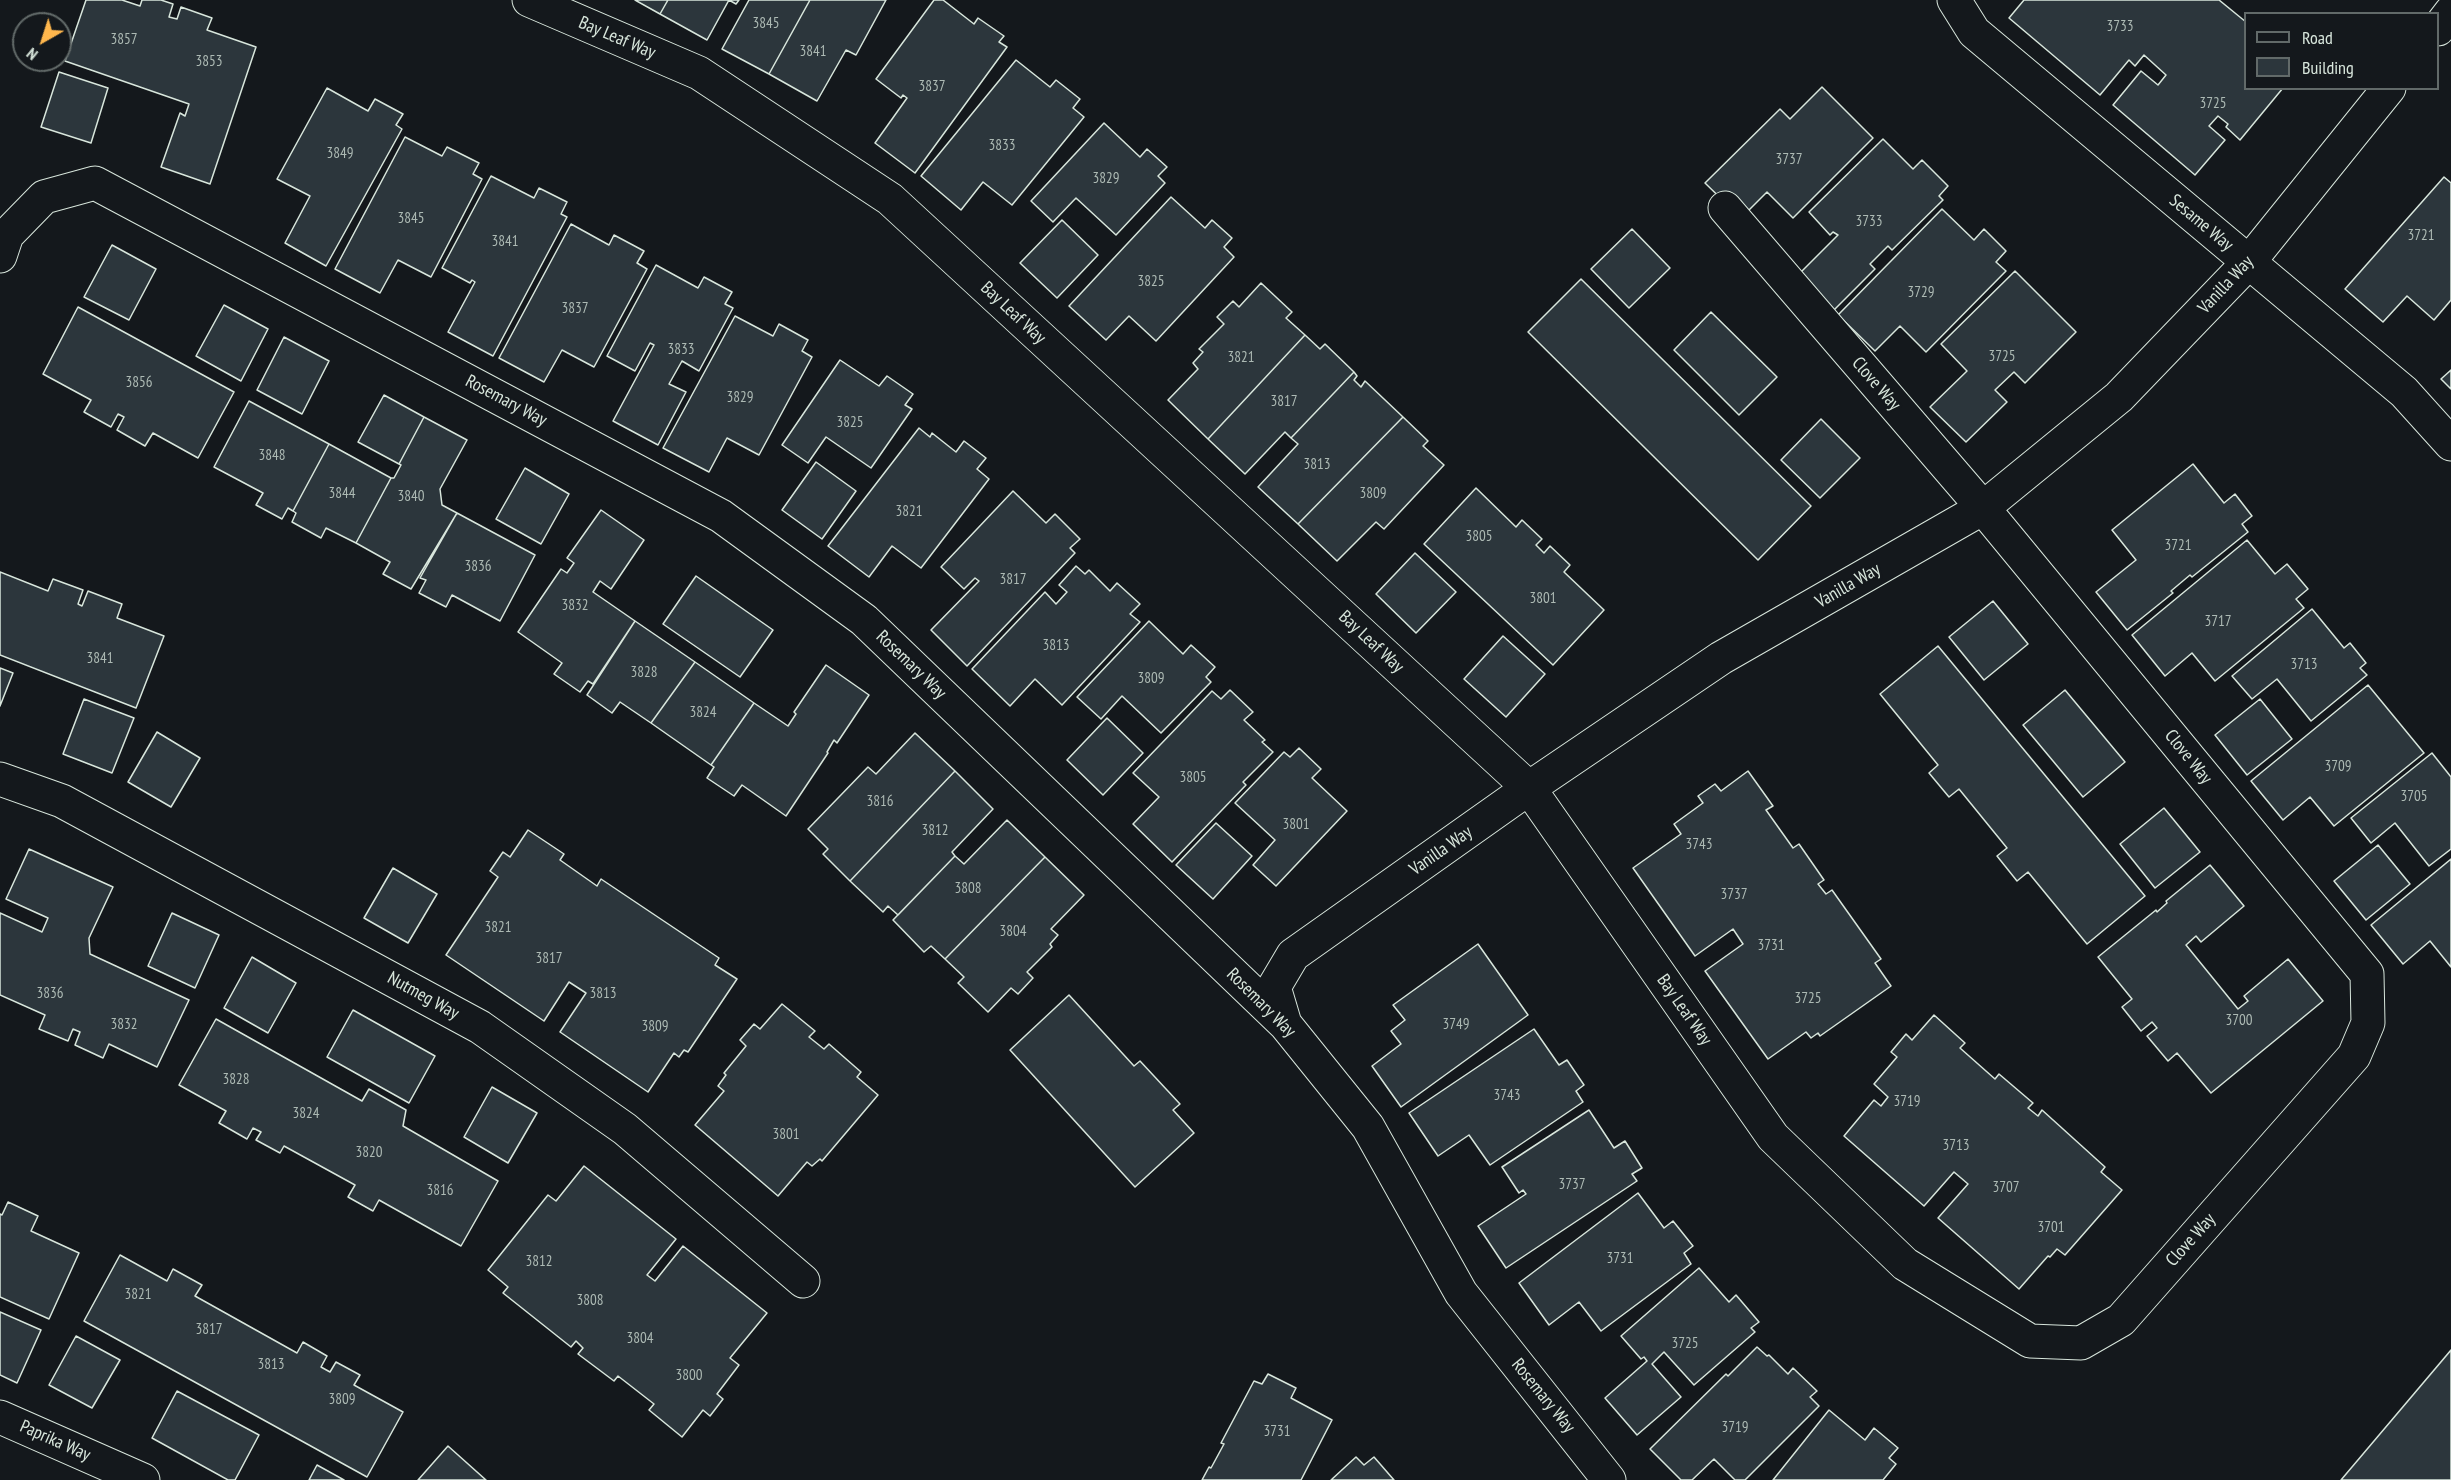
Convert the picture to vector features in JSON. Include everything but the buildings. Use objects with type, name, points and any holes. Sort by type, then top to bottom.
[{"type":"street","name":"Bay Leaf Way","points":[[529,0],[699,73],[890,199],[1529,789],[1773,1137],[1905,1264],[2030,1341],[2081,1343],[2121,1320]]},
{"type":"street","name":"Sesame Way","points":[[1954,0],[1974,32],[2404,392],[2451,444]]},
{"type":"street","name":"Vanilla Way","points":[[1285,1024],[1274,987],[1293,955],[1529,789],[1721,658],[1983,508],[2119,397],[2248,263],[2387,90]]},
{"type":"street","name":"Rosemary Way","points":[[0,256],[7,235],[44,197],[95,183],[721,516],[864,620],[1285,1024],[1368,1127],[1461,1293],[1610,1480]]},
{"type":"street","name":"Clove Way","points":[[1725,208],[1983,508],[2367,974],[2368,1023],[2354,1056],[2121,1320]]},
{"type":"street","name":"Nutmeg Way","points":[[0,779],[62,801],[480,1028],[625,1129],[802,1281]]},
{"type":"street","name":"Paprika Way","points":[[0,1417],[143,1480]]}]
